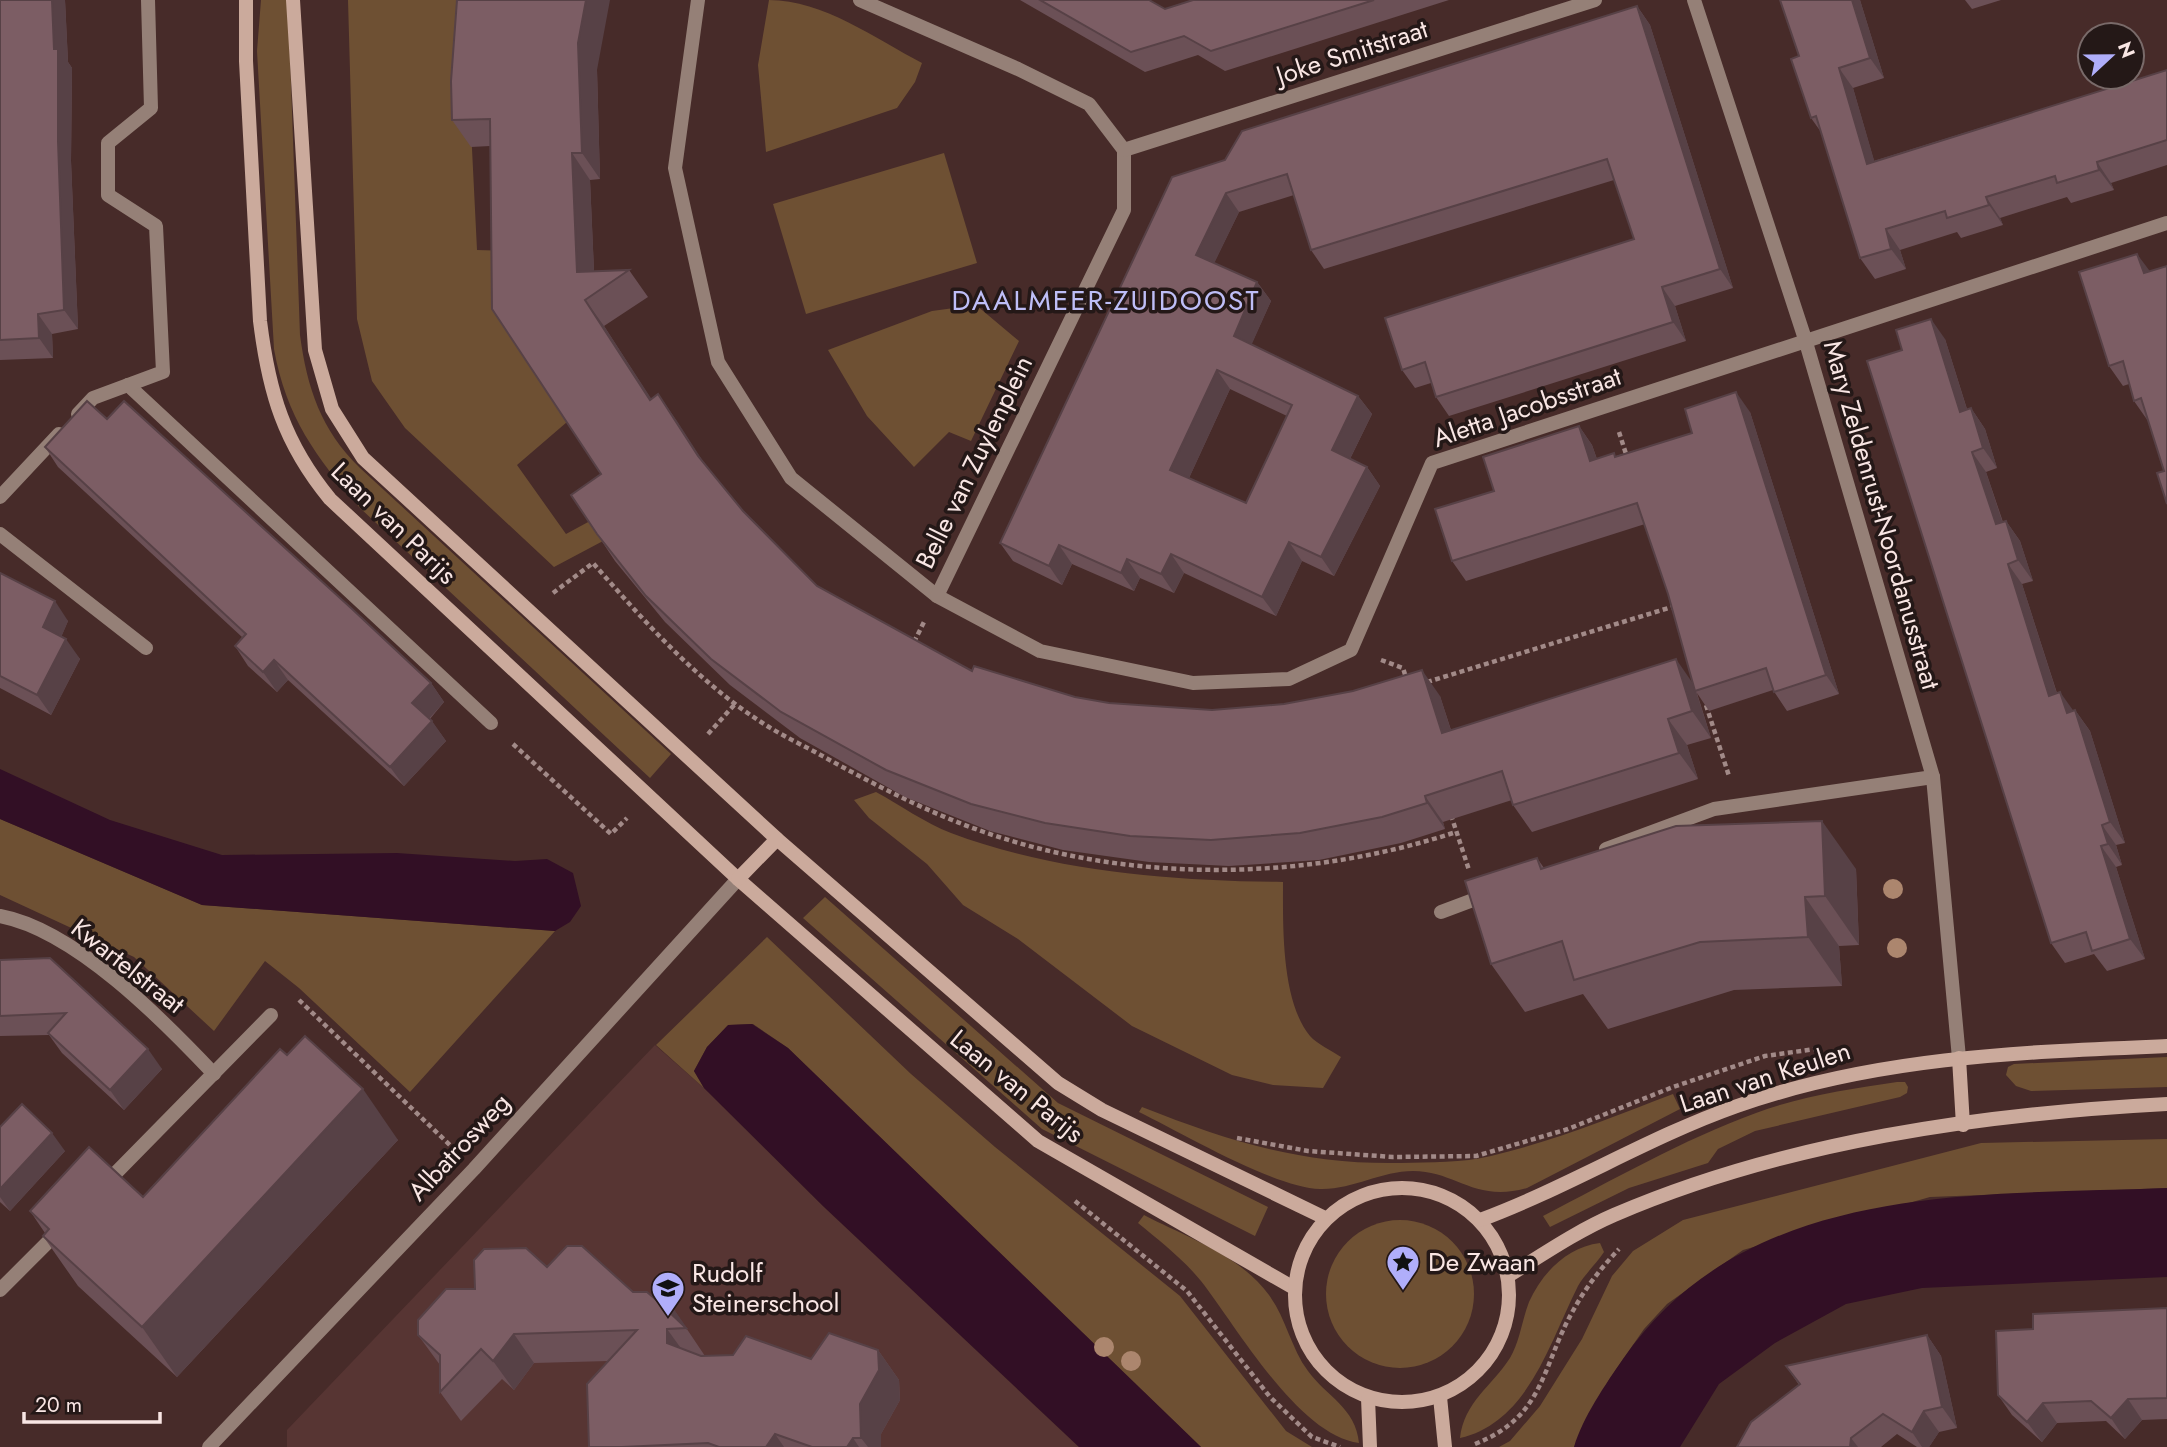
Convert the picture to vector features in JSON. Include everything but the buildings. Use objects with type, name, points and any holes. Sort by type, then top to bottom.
[{"type":"street","points":[[0,497],[93,398],[163,372],[156,226],[108,195],[108,143],[151,108],[148,0]]},
{"type":"street","name":"Laan van Parijs","points":[[246,0],[246,61],[260,321],[269,376],[289,440],[307,471],[330,499],[738,879],[1038,1141],[1294,1288]]},
{"type":"street","name":"Laan van Parijs","points":[[293,0],[310,310],[315,350],[332,409],[363,458],[778,839],[1079,1098],[1325,1218]]},
{"type":"street","name":"Belle van Zuylenplein","points":[[698,0],[675,168],[718,362],[791,478],[937,596],[1124,210],[1124,150]]},
{"type":"street","points":[[860,0],[1018,69],[1089,104],[1124,150]]},
{"type":"street","name":"Joke Smitstraat","points":[[1124,150],[1595,0]]},
{"type":"street","name":"Mary Zeldenrust-Noordanusstraat","points":[[1694,0],[1805,339],[1933,777],[1959,1058]]},
{"type":"street","name":"Aletta Jacobsstraat","points":[[1350,650],[1432,463],[2167,223]]},
{"type":"street","points":[[128,385],[491,723]]},
{"type":"street","points":[[0,534],[146,648]]},
{"type":"street","points":[[937,596],[1041,651],[1193,684],[1289,679],[1350,650]]},
{"type":"street","points":[[1590,856],[1714,809],[1933,777]]},
{"type":"street","points":[[738,879],[778,839]]},
{"type":"street","name":"Albatrosweg","points":[[212,1446],[474,1169],[738,879]]},
{"type":"street","points":[[1441,912],[1503,888]]},
{"type":"street","name":"Kwartelstraat","points":[[0,916],[47,935],[120,984],[167,1025],[214,1074]]},
{"type":"street","points":[[97,1192],[271,1015]]},
{"type":"street","name":"Laan van Keulen","points":[[1480,1220],[1538,1199],[1676,1131],[1736,1106],[1855,1072],[1959,1058],[2167,1046]]},
{"type":"street","points":[[1959,1058],[1963,1125]]},
{"type":"street","points":[[1508,1276],[1612,1216],[1758,1165],[1899,1134],[2045,1111],[2167,1104]]},
{"type":"street","points":[[1383,1188],[1419,1188],[1452,1199],[1480,1220],[1498,1246],[1508,1276],[1510,1301],[1506,1325],[1496,1348],[1472,1376],[1440,1397],[1392,1403],[1368,1398],[1343,1385],[1322,1367],[1306,1343],[1297,1317],[1294,1288],[1302,1252],[1325,1218],[1350,1199],[1383,1188]]},
{"type":"street","points":[[0,1290],[68,1221]]},
{"type":"street","points":[[1440,1397],[1445,1447]]},
{"type":"street","points":[[1368,1398],[1370,1447]]},
{"type":"path","points":[[1610,404],[1630,467]]},
{"type":"path","points":[[528,612],[593,563],[672,647],[762,723],[933,813],[1010,841],[1088,857],[1169,869],[1304,865],[1393,851],[1456,832]]},
{"type":"path","points":[[912,646],[937,596]]},
{"type":"path","points":[[1422,683],[1674,605],[1678,617]]},
{"type":"path","points":[[1350,650],[1403,668],[1409,687]]},
{"type":"path","points":[[1702,692],[1739,805]]},
{"type":"path","points":[[850,771],[856,759]]},
{"type":"path","points":[[1448,806],[1478,898]]},
{"type":"path","points":[[271,1015],[292,993],[474,1169]]},
{"type":"path","points":[[1227,1136],[1308,1152],[1393,1157],[1476,1156],[1568,1129],[1673,1087],[1765,1056],[1827,1047]]},
{"type":"path","points":[[1069,1196],[1187,1291],[1270,1397],[1312,1437],[1340,1447]]},
{"type":"path","points":[[1467,1447],[1499,1434],[1532,1402],[1573,1311],[1603,1265],[1622,1247]]},
{"type":"shaded area","points":[[261,0],[288,0],[300,335],[312,390],[326,423],[335,439],[360,468],[671,754],[650,778],[360,508],[317,453],[295,416],[279,373],[274,349],[257,51]]},
{"type":"shaded area","points":[[348,0],[477,0],[469,88],[477,250],[510,251],[567,422],[517,465],[566,534],[590,521],[603,541],[554,567],[405,428],[372,381],[357,319]]},
{"type":"shaded area","points":[[769,0],[809,6],[829,14],[922,63],[915,82],[897,108],[766,152],[758,65]]},
{"type":"shaded area","points":[[944,153],[977,263],[806,314],[773,204]]},
{"type":"shaded area","points":[[976,305],[1019,341],[971,441],[949,432],[914,467],[867,416],[828,350],[932,311]]},
{"type":"shaded area","points":[[0,769],[110,820],[222,855],[397,853],[515,861],[547,859],[573,873],[581,906],[570,922],[555,931],[202,905],[0,819]]},
{"type":"shaded area","points":[[876,792],[941,829],[1031,857],[1115,872],[1283,882],[1286,962],[1294,1003],[1310,1036],[1341,1057],[1323,1088],[1273,1085],[1232,1075],[1132,1026],[1018,939],[963,905],[927,864],[869,818],[854,800]]},
{"type":"shaded area","points":[[0,819],[202,905],[555,931],[410,1092],[299,988],[265,961],[214,1031],[134,957],[0,895]]},
{"type":"shaded area","points":[[825,897],[1058,1103],[1268,1207],[1255,1236],[1042,1129],[803,918]]},
{"type":"shaded area","points":[[767,937],[911,1074],[995,1147],[1180,1296],[1286,1431],[1312,1447],[1201,1447],[788,1048],[753,1024],[729,1025],[707,1047],[694,1071],[704,1088],[656,1045]]},
{"type":"shaded area","points":[[752,1024],[788,1048],[1201,1447],[1079,1447],[823,1206],[704,1088],[694,1071],[707,1047],[728,1025]]},
{"type":"shaded area","name":"Rudolf Steinerschool","points":[[655,1045],[704,1088],[823,1206],[1079,1447],[287,1447],[287,1430]]},
{"type":"shaded area","points":[[2167,1057],[2167,1087],[2031,1091],[2016,1086],[2006,1075],[2008,1067],[2014,1064]]},
{"type":"shaded area","points":[[1905,1082],[1908,1087],[1907,1093],[1900,1097],[1755,1131],[1718,1149],[1708,1163],[1629,1188],[1550,1227],[1543,1216],[1675,1148],[1756,1113],[1844,1090]]},
{"type":"shaded area","points":[[1673,1094],[1680,1109],[1527,1188],[1509,1192],[1479,1189],[1428,1172],[1413,1171],[1389,1174],[1332,1189],[1301,1186],[1254,1170],[1139,1112],[1142,1107],[1237,1141],[1299,1155],[1365,1163],[1435,1162],[1480,1158],[1514,1150],[1583,1128]]},
{"type":"shaded area","points":[[2167,1139],[2167,1188],[1930,1197],[1743,1250],[1667,1304],[1644,1329],[1610,1378],[1574,1447],[1499,1447],[1510,1441],[1540,1406],[1582,1339],[1612,1276],[1633,1251],[1683,1220],[1981,1143]]},
{"type":"shaded area","points":[[2167,1188],[2167,1277],[1922,1288],[1846,1304],[1775,1343],[1719,1384],[1680,1447],[1574,1447],[1589,1413],[1616,1369],[1674,1301],[1733,1258],[1799,1228],[1869,1209],[1943,1198]]},
{"type":"shaded area","points":[[1144,1215],[1211,1248],[1257,1281],[1275,1304],[1308,1371],[1352,1420],[1359,1443],[1336,1436],[1314,1421],[1292,1400],[1251,1350],[1201,1281],[1138,1223]]},
{"type":"shaded area","points":[[1400,1220],[1429,1225],[1453,1241],[1469,1265],[1474,1294],[1469,1323],[1453,1347],[1429,1363],[1400,1368],[1371,1363],[1347,1347],[1331,1323],[1326,1294],[1331,1265],[1347,1241],[1371,1225]]},
{"type":"shaded area","points":[[1600,1243],[1604,1252],[1578,1286],[1547,1354],[1520,1397],[1504,1415],[1484,1429],[1460,1438],[1473,1404],[1510,1358],[1529,1302],[1541,1281],[1566,1256],[1588,1245]]},
{"type":"place","name":"De Zwaan","points":[[1403,1292]]},
{"type":"place","name":"Rudolf Steinerschool","points":[[668,1318]]},
{"type":"district","name":"DAALMEER-ZUIDOOST","points":[[1106,300]]}]
